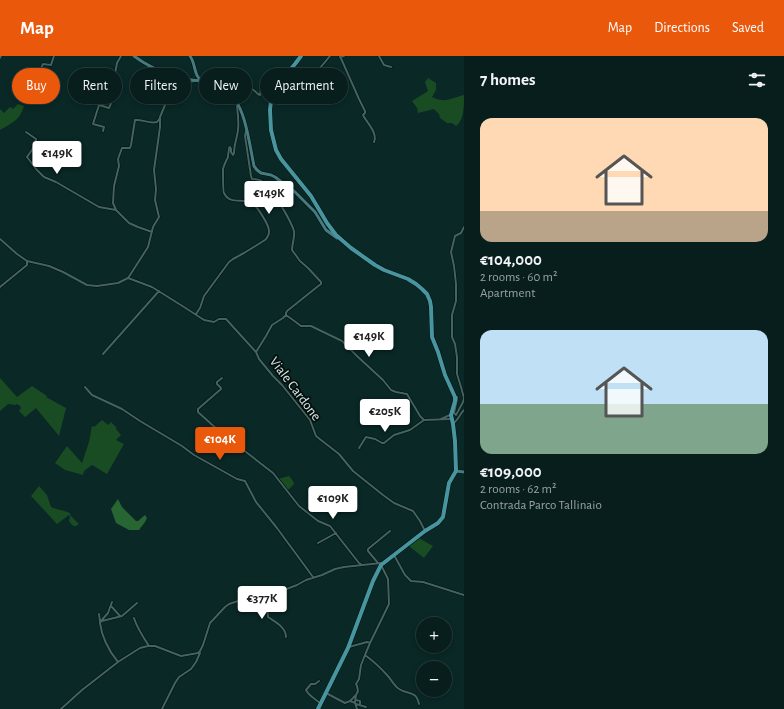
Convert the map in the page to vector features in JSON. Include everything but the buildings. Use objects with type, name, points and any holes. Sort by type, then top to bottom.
[{"type":"main road","points":[[292,68],[301,56]]},
{"type":"main road","points":[[270,104],[271,130],[274,146],[281,159],[311,196],[330,230],[342,241],[379,267],[408,279],[427,294],[431,307],[432,337],[454,396],[452,419],[456,470],[449,483],[443,517],[438,523],[380,564],[348,648],[318,709]]},
{"type":"main road","points":[[330,230],[333,229],[379,267]]},
{"type":"street","points":[[42,68],[44,64],[51,65],[54,56]]},
{"type":"street","points":[[103,132],[104,127],[94,124],[99,105],[109,108],[115,94],[112,91],[117,63],[121,56]]},
{"type":"street","points":[[134,56],[157,69],[194,81]]},
{"type":"street","points":[[190,56],[197,77],[199,79]]},
{"type":"street","points":[[319,68],[330,56]]},
{"type":"street","points":[[344,56],[340,56],[366,111],[364,114],[376,137],[374,142]]},
{"type":"street","points":[[379,56],[384,65],[391,67]]},
{"type":"street","points":[[152,232],[129,223],[116,210],[113,203],[113,192],[119,166],[118,159],[122,148],[130,148],[135,120],[140,119],[154,123],[157,122],[165,105],[178,85],[182,82],[199,81]]},
{"type":"street","points":[[252,89],[260,95]]},
{"type":"street","points":[[238,105],[242,113],[254,166],[261,173],[275,176],[295,192],[315,212],[325,229],[330,230]]},
{"type":"street","points":[[128,278],[160,291],[196,314],[200,308],[204,296],[229,262],[267,238],[269,234],[268,225],[254,205],[248,202],[228,199],[223,190],[223,169],[230,147],[233,155],[234,153],[238,126],[238,105]]},
{"type":"street","points":[[0,239],[27,261],[49,266],[87,285],[97,286],[118,283],[128,278],[148,247],[152,232],[159,217],[155,200],[156,189],[154,170],[160,117]]},
{"type":"street","points":[[246,131],[245,136],[252,179],[256,179],[264,183],[271,190],[289,218],[294,230],[292,250],[300,261],[320,281],[320,284],[287,311],[286,316],[272,325],[256,352]]},
{"type":"street","points":[[26,132],[36,139],[32,150],[27,157],[44,177],[56,182],[99,208],[116,210]]},
{"type":"street","points":[[454,396],[457,397],[454,413],[456,415],[464,398],[457,374],[457,357],[455,344],[452,337],[452,315],[456,301],[454,266],[451,252],[455,236],[461,233],[464,227]]},
{"type":"street","points":[[0,287],[27,265],[27,261]]},
{"type":"street","points":[[103,354],[160,291]]},
{"type":"street","name":"Viale Cardone","points":[[196,314],[204,320],[214,322],[219,319],[226,319],[256,352],[259,359],[310,420],[316,436],[339,454],[353,471],[383,495],[394,503],[413,511],[425,531]]},
{"type":"street","points":[[286,316],[301,326],[311,326],[342,341],[383,380],[390,390],[407,394],[424,420]]},
{"type":"street","points":[[222,378],[217,382],[221,389],[198,409],[198,412],[237,445],[271,470],[299,506],[318,521],[330,526],[359,563],[363,565]]},
{"type":"street","points":[[84,387],[92,395],[122,409],[194,455],[237,479],[245,481],[256,502],[314,577]]},
{"type":"street","points":[[360,448],[366,437],[384,443],[394,436],[410,430],[424,420],[457,420],[464,410]]},
{"type":"street","points":[[456,470],[464,472]]},
{"type":"street","points":[[357,709],[356,695],[358,692],[358,686],[356,684],[359,679],[361,665],[389,604],[388,579],[380,564],[368,551],[368,549],[390,531]]},
{"type":"street","points":[[318,543],[336,533]]},
{"type":"street","points":[[394,554],[405,575],[411,581],[423,582],[464,595]]},
{"type":"street","points":[[162,709],[175,683],[191,669],[196,662],[208,626],[225,607],[237,600],[284,590],[306,580],[344,567],[380,564]]},
{"type":"street","points":[[266,594],[268,617],[276,622],[286,634],[286,637]]},
{"type":"street","points":[[100,622],[108,613],[112,602]]},
{"type":"street","points":[[100,622],[120,616],[137,603]]},
{"type":"street","points":[[111,606],[120,616]]},
{"type":"street","points":[[99,614],[100,625],[105,641],[118,662]]},
{"type":"street","points":[[134,618],[149,646]]},
{"type":"street","points":[[348,648],[367,642],[370,643]]},
{"type":"street","points":[[62,709],[82,690],[118,662],[140,648],[155,646],[181,656],[196,654],[200,651]]},
{"type":"street","points":[[365,655],[387,675],[400,690],[414,695],[419,704]]},
{"type":"street","points":[[320,681],[315,684],[311,684],[306,690],[307,693],[321,704]]},
{"type":"street","points":[[326,693],[345,703],[350,701],[360,701],[360,705]]},
{"type":"street","points":[[350,701],[356,695]]},
{"type":"street","points":[[356,702],[366,707]]},
{"type":"green space","points":[[428,78],[436,83],[436,90],[432,97],[444,100],[464,95],[464,108],[461,120],[456,126],[452,123],[447,123],[440,118],[439,114],[434,109],[418,113],[417,108],[412,101],[428,91],[425,82]]},
{"type":"green space","points":[[18,104],[24,106],[20,115],[15,121],[0,130],[0,109],[4,113],[10,107],[13,109]]},
{"type":"green space","points":[[0,378],[17,397],[32,386],[47,396],[46,397],[66,408],[59,436],[36,408],[25,417],[19,411],[21,408],[17,404],[8,404],[0,411]]},
{"type":"green space","points":[[102,420],[108,425],[111,422],[116,427],[121,435],[116,440],[124,444],[107,474],[92,465],[84,471],[83,475],[65,470],[55,463],[67,446],[82,463],[89,442],[92,426],[94,427]]},
{"type":"green space","points":[[289,476],[294,484],[288,490],[278,479]]},
{"type":"green space","points":[[39,486],[47,495],[51,507],[70,513],[70,515],[79,524],[76,526],[72,525],[69,521],[69,515],[57,524],[31,496]]},
{"type":"green space","points":[[118,499],[122,507],[136,521],[145,515],[147,518],[139,530],[129,530],[116,523],[111,509]]},
{"type":"green space","points":[[419,538],[433,546],[424,558],[409,546]]}]
